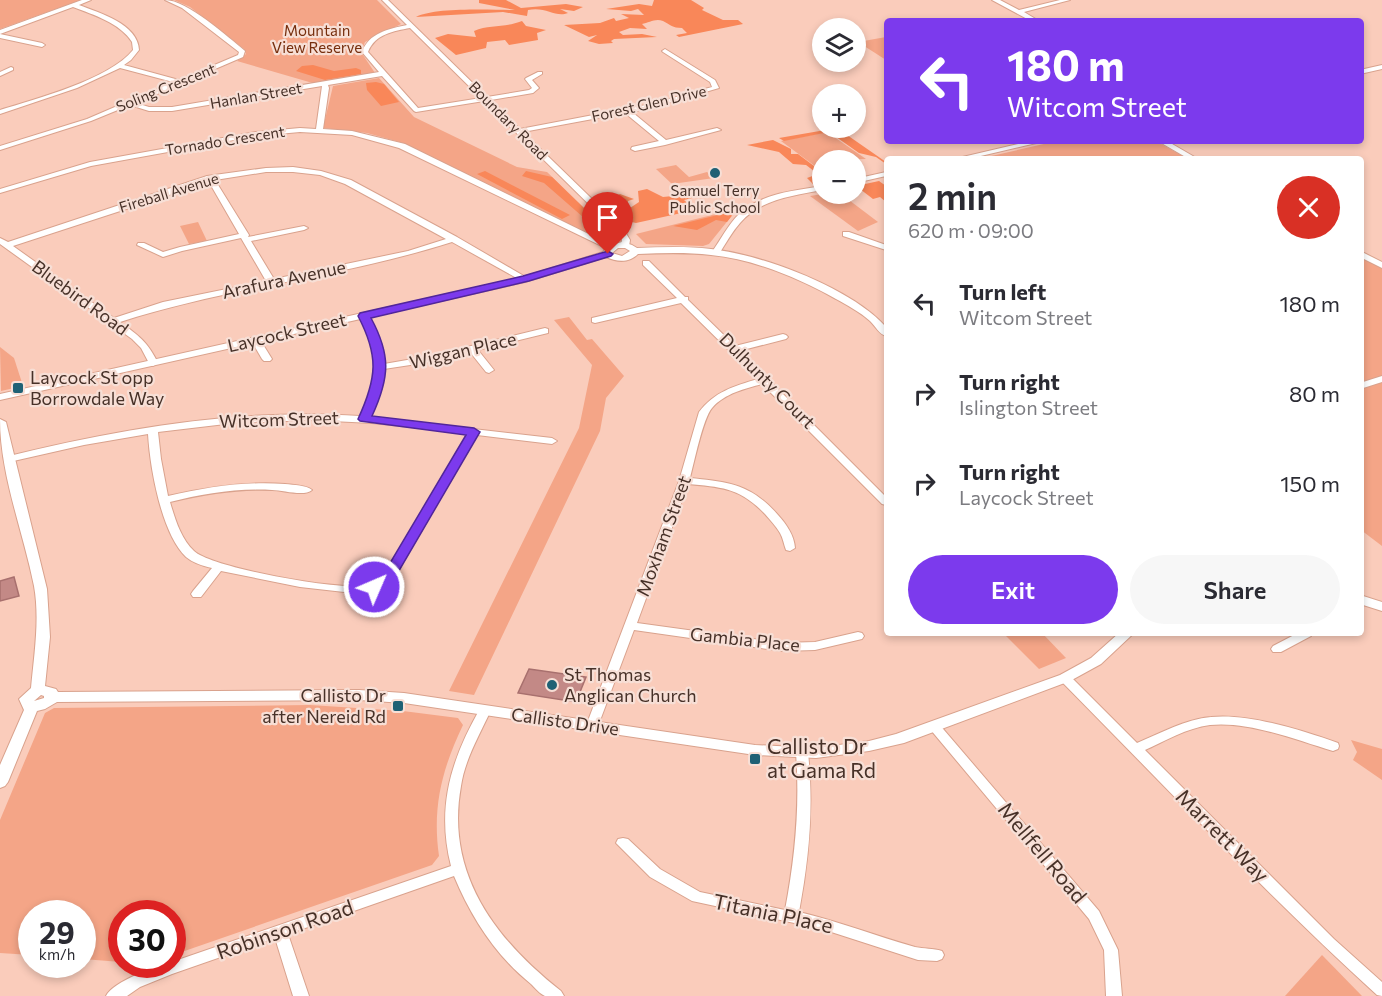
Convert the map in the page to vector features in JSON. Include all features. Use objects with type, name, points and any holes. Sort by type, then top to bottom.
[{"type":"street","points":[[0,34],[88,0]]},
{"type":"street","name":"Soling Crescent","points":[[0,148],[78,124],[237,59],[242,51],[188,10],[168,0]]},
{"type":"street","name":"Boundary Road","points":[[385,0],[621,232],[626,240],[625,246]]},
{"type":"street","points":[[995,0],[1030,18]]},
{"type":"street","points":[[1018,12],[1067,0]]},
{"type":"street","points":[[0,112],[37,100],[121,66],[135,51],[134,39],[114,22],[72,6]]},
{"type":"street","points":[[411,26],[384,33],[367,46],[368,58],[412,108],[426,110],[532,92],[536,88],[528,79],[540,74]]},
{"type":"street","points":[[0,34],[42,45]]},
{"type":"street","name":"Forest Glen Drive","points":[[518,131],[627,111],[708,92],[716,86],[715,82],[665,51]]},
{"type":"street","points":[[121,66],[179,82]]},
{"type":"street","points":[[1364,71],[1382,67]]},
{"type":"street","points":[[0,74],[11,69]]},
{"type":"street","name":"Hanlan Street","points":[[129,103],[153,110],[176,109],[382,74]]},
{"type":"street","points":[[320,130],[326,88],[324,84]]},
{"type":"street","points":[[627,111],[665,143]]},
{"type":"street","name":"Tornado Crescent","points":[[0,191],[112,159],[256,134],[320,130],[358,134],[396,143],[609,251]]},
{"type":"street","points":[[635,149],[717,130]]},
{"type":"street","points":[[972,156],[1027,144]]},
{"type":"street","points":[[1167,144],[1189,156]]},
{"type":"street","name":"Fireball Avenue","points":[[4,243],[210,178],[274,170],[327,175],[353,184],[525,279]]},
{"type":"street","points":[[866,179],[884,174]]},
{"type":"street","points":[[210,178],[271,282]]},
{"type":"street","points":[[716,252],[742,216],[751,208],[774,199],[812,190]]},
{"type":"street","points":[[141,245],[163,255],[180,249],[304,228]]},
{"type":"street","points":[[846,234],[884,247]]},
{"type":"street","name":"Arafura Avenue","points":[[113,321],[163,305],[410,253],[454,239]]},
{"type":"street","name":"Bluebird Road","points":[[4,243],[141,342],[153,363]]},
{"type":"street","points":[[609,251],[625,246],[635,251],[716,252],[747,261],[840,296],[869,314],[884,330]]},
{"type":"street","points":[[609,251],[617,258],[626,258],[635,251]]},
{"type":"street","name":"Laycock Street","points":[[0,397],[525,279],[609,251]]},
{"type":"street","points":[[1364,255],[1382,265]]},
{"type":"street","name":"Dulhunty Court","points":[[646,263],[685,299],[884,500]]},
{"type":"street","points":[[595,320],[685,299]]},
{"type":"street","points":[[364,316],[376,339],[381,367],[375,397],[364,419]]},
{"type":"street","name":"Wiggan Place","points":[[381,367],[545,332]]},
{"type":"street","points":[[735,349],[785,337]]},
{"type":"street","points":[[256,340],[267,359]]},
{"type":"street","points":[[473,349],[489,370]]},
{"type":"street","points":[[1364,385],[1382,379]]},
{"type":"street","name":"Moxham Street","points":[[592,726],[684,481],[703,415],[708,406],[728,392],[766,381]]},
{"type":"street","name":"Witcom Street","points":[[9,459],[153,429],[260,418],[364,419],[552,441]]},
{"type":"street","points":[[0,422],[42,599],[43,637],[38,690]]},
{"type":"street","points":[[153,429],[155,465],[165,500],[185,549],[199,561],[218,568],[357,590],[378,586],[388,578],[474,432]]},
{"type":"street","points":[[684,481],[734,486],[750,493],[783,528],[790,548]]},
{"type":"street","points":[[165,500],[208,490],[244,485],[307,490]]},
{"type":"street","points":[[197,594],[218,568]]},
{"type":"street","points":[[1364,600],[1382,607]]},
{"type":"street","name":"Gambia Place","points":[[631,626],[782,647],[815,646],[858,636]]},
{"type":"street","name":"Callisto Drive","points":[[52,697],[338,694],[404,698],[755,750],[802,753],[869,746],[934,726],[1065,678],[1096,661],[1124,636]]},
{"type":"street","points":[[1277,649],[1301,636]]},
{"type":"street","name":"Marrett Way","points":[[1065,678],[1327,941],[1382,991]]},
{"type":"street","points":[[38,690],[49,690],[52,697],[44,704],[32,707],[26,704],[26,699],[38,690]]},
{"type":"street","points":[[0,782],[7,753],[32,707]]},
{"type":"street","points":[[485,710],[460,765],[453,794],[452,828],[458,869],[470,897],[495,938],[523,970],[556,996]]},
{"type":"street","points":[[1135,749],[1200,723],[1216,720],[1305,735],[1333,746]]},
{"type":"street","name":"Mellfell Road","points":[[934,726],[1094,915],[1111,950],[1114,996]]},
{"type":"street","points":[[790,915],[806,820],[802,753]]},
{"type":"street","name":"Titania Place","points":[[623,843],[655,873],[692,895],[722,904],[790,915],[918,954],[937,955]]},
{"type":"street","name":"Robinson Road","points":[[114,996],[148,978],[458,869]]},
{"type":"street","points":[[280,932],[301,996]]},
{"type":"green space","points":[[0,0],[81,0],[0,29]]},
{"type":"green space","name":"Mountain View Reserve","points":[[174,0],[377,0],[401,24],[365,42],[361,52],[375,73],[316,84],[237,61],[246,54],[244,49],[190,7]]},
{"type":"green space","points":[[884,37],[884,59],[866,47],[866,41]]},
{"type":"green space","points":[[379,78],[414,117],[517,167],[547,172],[607,230],[605,243],[403,143],[367,133],[323,128],[333,86]]},
{"type":"green space","points":[[812,135],[812,138],[836,138],[853,150],[812,150],[812,164],[781,141]]},
{"type":"green space","points":[[1044,144],[1161,144],[1183,156],[991,156]]},
{"type":"green space","points":[[676,165],[689,177],[707,172],[714,178],[672,184],[656,169]]},
{"type":"green space","points":[[821,204],[854,204],[878,222],[858,231]]},
{"type":"green space","points":[[728,211],[734,213],[709,244],[703,246],[646,244],[636,234]]},
{"type":"green space","points":[[198,222],[207,241],[189,244],[180,226]]},
{"type":"green space","points":[[1364,258],[1382,269],[1382,546],[1364,532]]},
{"type":"green space","points":[[569,317],[587,340],[592,339],[624,376],[606,398],[600,431],[474,695],[449,691],[579,428],[592,365],[554,320]]},
{"type":"green space","points":[[0,347],[14,358],[23,386],[1,391]]},
{"type":"green space","points":[[1006,636],[1045,636],[1066,658],[1039,669]]},
{"type":"green space","points":[[310,705],[403,711],[458,718],[463,725],[449,757],[440,789],[437,821],[439,856],[432,865],[186,950],[186,900],[108,900],[108,961],[96,960],[96,900],[18,900],[18,954],[0,953],[0,820],[45,713],[54,708]]},
{"type":"green space","points":[[1351,740],[1382,749],[1382,780],[1353,760],[1357,752]]},
{"type":"green space","points":[[1322,955],[1362,996],[1285,996]]},
{"type":"shaded area","points":[[479,0],[506,0],[521,8],[566,4],[583,7],[574,11],[560,9],[568,13],[563,14],[534,9],[528,10],[527,16],[503,12],[416,17],[450,10],[515,10],[479,3]]},
{"type":"shaded area","points":[[654,0],[691,0],[704,8],[702,10],[723,20],[738,20],[743,24],[679,37],[676,35],[687,33],[682,28],[655,20],[642,24],[647,29],[630,28],[619,32],[623,35],[642,34],[657,37],[614,39],[611,41],[613,43],[599,44],[588,41],[597,35],[589,37],[564,25],[600,23],[614,18],[616,21],[629,18],[621,14],[644,15],[638,9],[631,11],[606,9],[639,4],[652,6]]},
{"type":"shaded area","points":[[522,21],[526,26],[546,30],[537,33],[538,40],[509,45],[505,40],[487,42],[486,48],[456,55],[435,38],[448,34],[476,37],[474,31]]},
{"type":"shaded area","points":[[313,65],[334,71],[356,68],[361,70],[361,74],[325,80],[296,71],[302,66]]},
{"type":"shaded area","points":[[366,83],[384,84],[399,102],[381,106],[367,90]]},
{"type":"shaded area","points":[[812,132],[812,135],[784,141],[779,138]]},
{"type":"shaded area","points":[[838,138],[851,138],[884,163],[876,157],[866,155],[866,150],[855,150]]},
{"type":"shaded area","points":[[773,140],[791,149],[791,154],[798,154],[812,164],[812,170],[806,165],[793,164],[779,152],[747,145]]},
{"type":"shaded area","points":[[485,171],[570,215],[562,219],[477,174]]},
{"type":"shaded area","points":[[526,171],[552,177],[590,214],[583,217],[544,183],[522,176]]},
{"type":"shaded area","points":[[879,181],[884,185],[884,200],[880,197],[873,199],[866,194],[866,184]]},
{"type":"shaded area","points":[[647,189],[663,197],[692,194],[696,197],[684,200],[695,210],[636,223],[619,219],[603,202],[611,200],[617,204],[614,196],[620,194],[634,199],[628,201],[628,206],[619,205],[627,210],[639,202],[638,191]]},
{"type":"shaded area","points":[[730,212],[734,213],[727,222],[716,220],[697,230],[673,226]]},
{"type":"building","points":[[14,577],[19,596],[0,601],[0,581]]},
{"type":"building","name":"St Thomas Anglican Church","points":[[529,669],[586,677],[576,702],[518,693]]},
{"type":"place","name":"Samuel Terry Public School","points":[[715,173]]},
{"type":"place","name":"Laycock St opp Borrowdale Way","points":[[18,388]]},
{"type":"place","name":"St Thomas Anglican Church","points":[[552,685]]},
{"type":"place","name":"Callisto Dr after Nereid Rd","points":[[398,706]]},
{"type":"place","name":"Callisto Dr at Gama Rd","points":[[755,759]]},
{"type":"route","points":[[374,587],[388,578],[474,432],[364,419],[375,397],[381,367],[379,348],[373,330],[364,316],[525,279],[608,254]]}]
